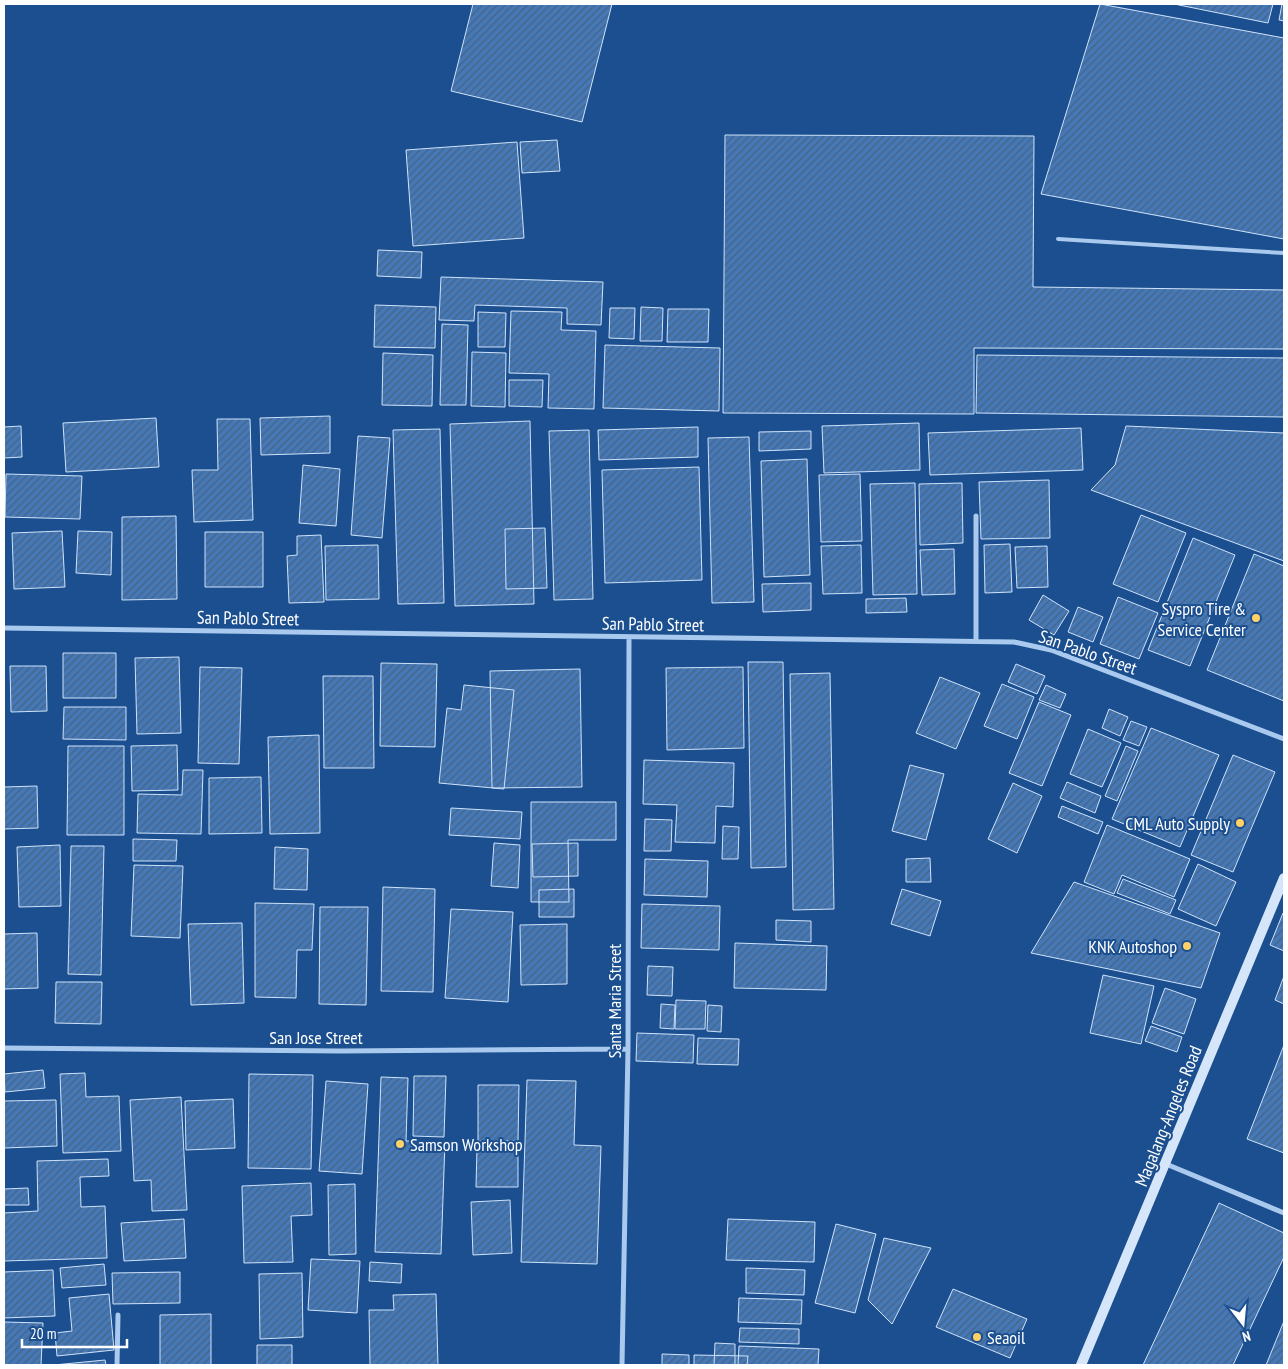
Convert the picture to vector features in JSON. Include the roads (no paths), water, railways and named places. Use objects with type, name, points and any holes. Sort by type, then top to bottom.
[{"type":"main road","name":"Magalang-Angeles Road","points":[[1081,1365],[1284,878]]},
{"type":"street","points":[[976,516],[976,641]]},
{"type":"street","name":"San Pablo Street","points":[[4,628],[1014,642],[1051,650],[1284,739]]},
{"type":"street","name":"Santa Maria Street","points":[[622,1365],[628,1049],[629,637]]},
{"type":"street","name":"San Jose Street","points":[[4,1048],[341,1051],[628,1049]]},
{"type":"street","points":[[1166,1164],[1284,1213]]},
{"type":"street","points":[[117,1365],[118,1315]]},
{"type":"lane","points":[[1058,239],[1284,253]]},
{"type":"place","name":"Syspro Tire & Service Center","points":[[1256,618]]},
{"type":"place","name":"CML Auto Supply","points":[[1240,823]]},
{"type":"place","name":"KNK Autoshop","points":[[1187,946]]},
{"type":"place","name":"Samson Workshop","points":[[400,1144]]},
{"type":"place","name":"Seaoil","points":[[977,1337]]}]
